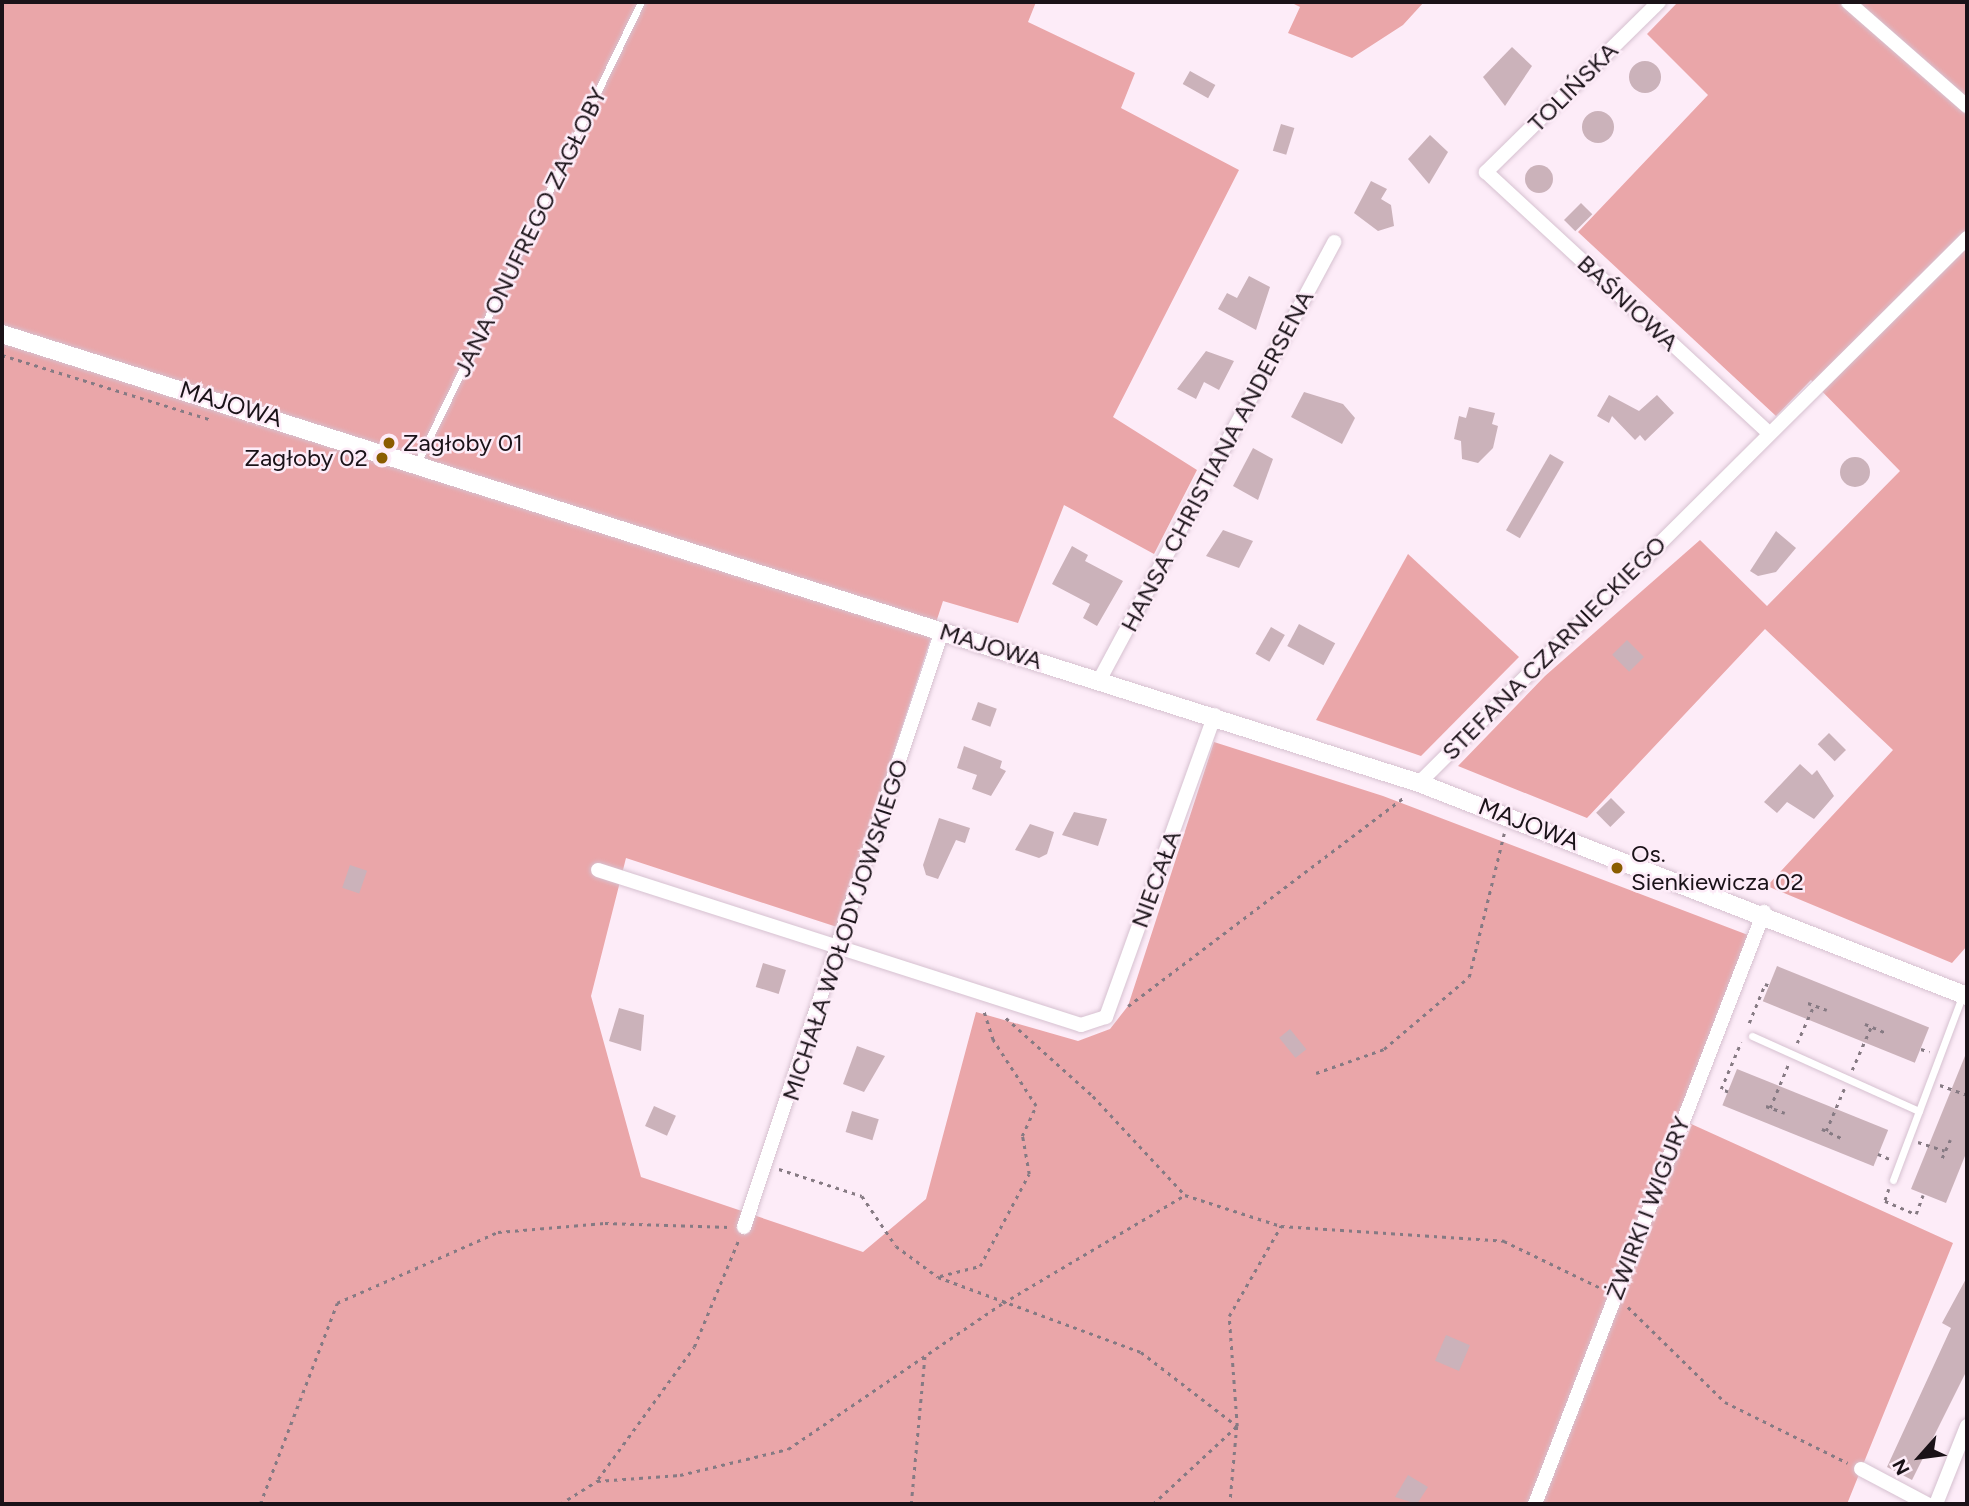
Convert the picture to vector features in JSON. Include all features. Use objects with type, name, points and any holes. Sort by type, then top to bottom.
[{"type":"street","name":"TOLIŃSKA","points":[[1486,172],[1659,2]]},
{"type":"street","points":[[1848,2],[1967,106]]},
{"type":"street","name":"BAŚNIOWA","points":[[1486,172],[1769,433]]},
{"type":"street","name":"STEFANA CZARNIECKIEGO","points":[[1419,783],[1967,238]]},
{"type":"street","name":"HANSA CHRISTIANA ANDERSENA","points":[[1100,679],[1334,242]]},
{"type":"street","name":"MAJOWA","points":[[2,334],[418,461],[942,631],[1215,715],[1419,783],[1764,912],[1965,995]]},
{"type":"street","name":"MICHAŁA WOŁODYJOWSKIEGO","points":[[744,1227],[841,948],[942,631]]},
{"type":"street","name":"NIECAŁA","points":[[1106,1017],[1215,715]]},
{"type":"street","points":[[598,870],[1081,1025],[1106,1017]]},
{"type":"street","name":"ŻWIRKI I WIGURY","points":[[1535,1504],[1764,912]]},
{"type":"street","points":[[1936,1504],[1967,1426]]},
{"type":"street","points":[[1861,1469],[1927,1504]]},
{"type":"lane","name":"JANA ONUFREGO ZAGŁOBY","points":[[418,461],[641,2]]},
{"type":"lane","points":[[1893,1180],[1965,995]]},
{"type":"lane","points":[[1752,1036],[1919,1111]]},
{"type":"path","points":[[1106,1017],[1290,888],[1419,783]]},
{"type":"path","points":[[1316,1073],[1384,1049],[1469,977],[1508,816]]},
{"type":"path","points":[[1728,1092],[1721,1089],[1765,984],[1770,986]]},
{"type":"path","points":[[978,992],[1093,1096],[1185,1195],[1281,1226],[1504,1241],[1615,1294],[1725,1402],[1861,1469]]},
{"type":"path","points":[[938,1277],[980,1266],[1029,1174],[1022,1136],[1037,1106],[993,1040],[978,992]]},
{"type":"path","points":[[1808,1003],[1826,1010]]},
{"type":"path","points":[[1865,1024],[1884,1032]]},
{"type":"path","points":[[1930,1081],[1967,1095]]},
{"type":"path","points":[[1766,1106],[1785,1113]]},
{"type":"path","points":[[1822,1129],[1841,1138]]},
{"type":"path","points":[[1909,1139],[1945,1151]]},
{"type":"path","points":[[1942,1158],[1950,1140]]},
{"type":"path","points":[[766,1165],[862,1196],[896,1246],[938,1277],[1142,1352],[1237,1426]]},
{"type":"path","points":[[1893,1180],[1885,1201],[1916,1214],[1923,1195]]},
{"type":"path","points":[[597,1481],[680,1475],[789,1449],[1003,1303],[1185,1195]]},
{"type":"path","points":[[260,1504],[337,1303],[498,1232],[605,1223],[744,1227],[694,1347],[597,1481],[560,1504]]},
{"type":"path","points":[[1230,1504],[1237,1426],[1229,1316],[1281,1226]]},
{"type":"path","points":[[911,1504],[925,1354]]},
{"type":"path","points":[[1153,1504],[1237,1426]]},
{"type":"shaded area","points":[[2,2],[1036,2],[1028,22],[1135,73],[1121,108],[1239,170],[1113,417],[1197,470],[1154,554],[1064,505],[1018,623],[943,601],[837,927],[626,858],[591,996],[641,1177],[863,1252],[926,1199],[976,1012],[1078,1041],[1110,1029],[1128,1006],[1214,742],[1383,796],[1748,935],[1678,1118],[1953,1243],[1847,1504],[2,1504]]},
{"type":"shaded area","points":[[1290,2],[1424,2],[1403,25],[1352,58],[1288,33],[1300,7]]},
{"type":"shaded area","points":[[1678,2],[1967,2],[1967,946],[1952,963],[1767,886],[1893,750],[1765,629],[1587,818],[1458,766],[1545,676],[1700,540],[1767,606],[1900,471],[1811,380],[1776,416],[1578,232],[1708,95],[1647,34]]},
{"type":"shaded area","points":[[1408,554],[1519,657],[1421,756],[1316,720]]},
{"type":"building","points":[[1512,47],[1532,66],[1505,106],[1483,77]]},
{"type":"building","points":[[1645,61],[1657,65],[1661,77],[1657,89],[1645,93],[1633,89],[1629,77],[1633,65]]},
{"type":"building","points":[[1190,71],[1215,85],[1208,98],[1183,84]]},
{"type":"building","points":[[1598,111],[1609,116],[1614,127],[1609,138],[1598,143],[1587,138],[1582,127],[1587,116]]},
{"type":"building","points":[[1281,124],[1294,128],[1286,155],[1273,151]]},
{"type":"building","points":[[1430,135],[1448,152],[1429,184],[1408,159]]},
{"type":"building","points":[[1539,165],[1549,169],[1553,179],[1549,189],[1539,193],[1529,189],[1525,179],[1529,169]]},
{"type":"building","points":[[1371,181],[1387,189],[1381,199],[1391,205],[1394,226],[1378,231],[1354,213]]},
{"type":"building","points":[[1581,203],[1592,214],[1575,231],[1564,220]]},
{"type":"building","points":[[1249,276],[1270,287],[1256,330],[1218,309],[1227,293],[1237,298]]},
{"type":"building","points":[[1206,351],[1234,361],[1219,390],[1204,382],[1196,399],[1177,389]]},
{"type":"building","points":[[1304,392],[1343,404],[1355,418],[1342,444],[1291,417]]},
{"type":"building","points":[[1609,395],[1639,411],[1657,395],[1674,413],[1645,441],[1640,435],[1635,440],[1612,416],[1609,423],[1597,416]]},
{"type":"building","points":[[1469,407],[1495,413],[1492,424],[1498,426],[1493,448],[1478,463],[1462,459],[1461,441],[1454,439],[1459,416],[1466,418]]},
{"type":"building","points":[[1253,448],[1273,459],[1258,500],[1233,486]]},
{"type":"building","points":[[1550,454],[1564,462],[1520,538],[1506,530]]},
{"type":"building","points":[[1855,457],[1866,461],[1870,472],[1866,483],[1855,487],[1844,483],[1840,472],[1844,461]]},
{"type":"building","points":[[1223,530],[1253,541],[1239,568],[1206,556]]},
{"type":"building","points":[[1776,531],[1796,548],[1776,572],[1758,576],[1750,571]]},
{"type":"building","points":[[1072,546],[1088,555],[1085,561],[1123,581],[1097,626],[1083,618],[1090,604],[1052,584]]},
{"type":"building","points":[[1299,624],[1335,643],[1323,665],[1287,646]]},
{"type":"building","points":[[1271,627],[1285,635],[1269,662],[1256,654]]},
{"type":"building","points":[[1627,640],[1644,657],[1629,672],[1612,655]]},
{"type":"building","points":[[978,702],[997,709],[990,727],[972,720]]},
{"type":"building","points":[[1829,733],[1846,750],[1835,761],[1818,744]]},
{"type":"building","points":[[964,746],[1002,761],[1000,768],[1006,771],[991,796],[972,789],[977,775],[957,768]]},
{"type":"building","points":[[1800,764],[1812,775],[1817,770],[1834,796],[1814,819],[1787,802],[1777,813],[1764,802]]},
{"type":"building","points":[[1611,798],[1625,812],[1610,827],[1596,813]]},
{"type":"building","points":[[1074,812],[1107,819],[1098,846],[1062,835]]},
{"type":"building","points":[[939,818],[970,828],[965,843],[956,840],[938,879],[926,875],[923,865]]},
{"type":"building","points":[[1030,824],[1054,832],[1047,854],[1039,858],[1015,850]]},
{"type":"building","points":[[350,865],[367,871],[359,894],[342,888]]},
{"type":"building","points":[[763,963],[786,970],[779,994],[756,987]]},
{"type":"building","points":[[1777,966],[1929,1027],[1915,1063],[1763,1001]]},
{"type":"building","points":[[619,1008],[644,1015],[641,1051],[609,1041]]},
{"type":"building","points":[[1290,1029],[1306,1049],[1295,1058],[1279,1038]]},
{"type":"building","points":[[857,1046],[885,1056],[864,1092],[843,1084]]},
{"type":"building","points":[[1967,1051],[1967,1151],[1946,1203],[1911,1189]]},
{"type":"building","points":[[1737,1069],[1888,1130],[1874,1166],[1722,1105]]},
{"type":"building","points":[[654,1106],[676,1116],[667,1136],[645,1126]]},
{"type":"building","points":[[852,1111],[879,1119],[872,1140],[846,1132]]},
{"type":"building","points":[[1967,1277],[1967,1370],[1912,1480],[1887,1467],[1951,1328],[1942,1323]]},
{"type":"building","points":[[1446,1335],[1470,1345],[1459,1371],[1435,1361]]},
{"type":"building","points":[[1408,1475],[1428,1487],[1417,1504],[1395,1497]]},
{"type":"place","name":"Zagłoby 01","points":[[389,443]]},
{"type":"place","name":"Zagłoby 02","points":[[382,458]]},
{"type":"place","name":"Os. Sienkiewicza 02","points":[[1617,868]]}]
